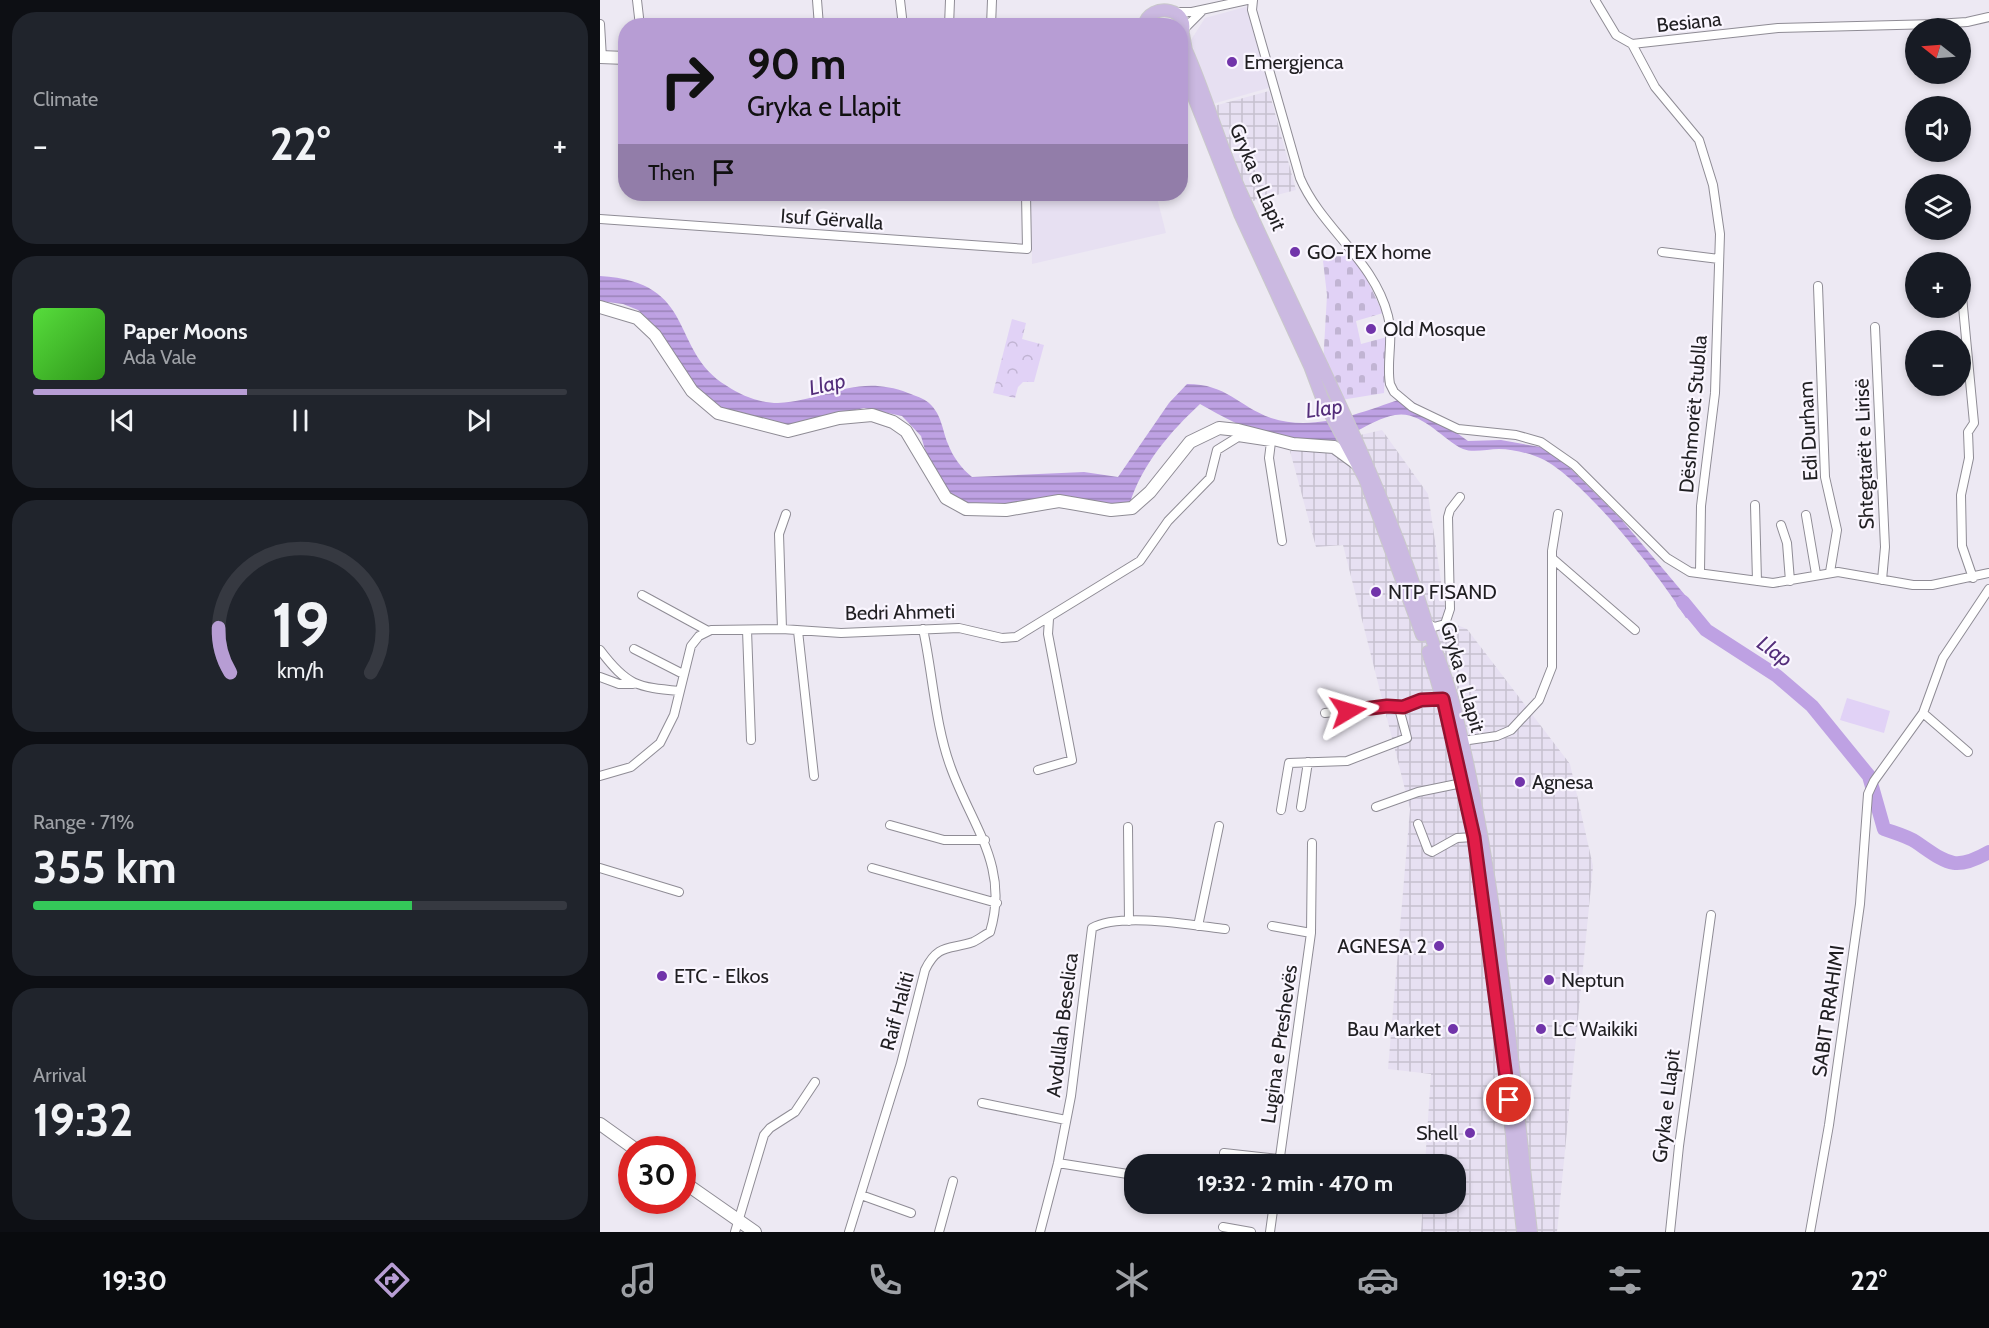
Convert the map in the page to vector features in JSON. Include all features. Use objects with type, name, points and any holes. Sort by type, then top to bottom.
[{"type":"main road","points":[[1146,16],[1161,6],[1173,7]]},
{"type":"main road","name":"Gryka e Llapit","points":[[1188,55],[1241,194],[1358,443],[1398,536],[1435,661],[1474,837],[1493,964],[1523,1232]]},
{"type":"main road","points":[[601,57],[618,58]]},
{"type":"main road","name":"Gryka e Llapit","points":[[1188,83],[1227,184],[1310,366],[1344,451],[1356,463],[1378,512],[1424,624]]},
{"type":"main road","points":[[600,307],[637,318],[655,335],[692,391],[718,413],[788,431],[838,418],[872,415],[893,422],[906,431],[946,498],[966,509],[1006,510],[1059,501],[1111,510],[1132,507],[1150,492],[1190,442],[1219,428],[1238,430],[1293,444],[1334,447],[1344,451]]},
{"type":"main road","name":"Gryka e Llapit","points":[[1435,661],[1453,700],[1485,847],[1501,948],[1532,1232]]},
{"type":"main road","points":[[600,1124],[618,1137]]},
{"type":"main road","points":[[696,1192],[737,1227],[755,1232]]},
{"type":"street","points":[[637,0],[639,18]]},
{"type":"street","points":[[817,0],[818,18]]},
{"type":"street","points":[[900,0],[902,18]]},
{"type":"street","points":[[949,18],[950,0]]},
{"type":"street","points":[[991,18],[992,0]]},
{"type":"street","points":[[1173,7],[1202,10],[1247,0]]},
{"type":"street","points":[[1252,0],[1252,10],[1304,188],[1333,230],[1359,257],[1388,314],[1391,335],[1389,376],[1394,392],[1412,407],[1458,429],[1516,435],[1541,442],[1574,465],[1666,558],[1685,569],[1757,581],[1790,581],[1830,572],[1913,585],[1932,585],[1989,573]]},
{"type":"street","name":"Besiana","points":[[1594,0],[1616,35],[1632,44],[1778,28],[1936,24],[1989,17]]},
{"type":"street","points":[[1188,26],[1202,10]]},
{"type":"street","points":[[600,24],[601,57]]},
{"type":"street","name":"Dëshmorët Stublla","points":[[1632,44],[1656,87],[1699,140],[1718,211],[1715,393],[1701,506],[1700,572]]},
{"type":"street","name":"Isuf Gërvalla","points":[[600,219],[1027,249],[1026,201]]},
{"type":"street","points":[[1662,252],[1719,259]]},
{"type":"street","name":"Edi Durham","points":[[1818,286],[1825,477],[1837,530],[1830,572]]},
{"type":"street","points":[[1964,318],[1974,423],[1968,432],[1970,458],[1961,491],[1962,540],[1973,578]]},
{"type":"street","name":"Shtegtarët e Lirisë","points":[[1875,327],[1885,547],[1882,580]]},
{"type":"street","name":"Bedri Ahmeti","points":[[708,631],[782,629],[841,633],[959,628],[1002,639],[1016,637],[1049,619],[1140,561],[1168,521],[1210,478],[1217,450],[1238,437],[1271,442],[1269,458],[1282,541]]},
{"type":"street","points":[[1424,624],[1434,627],[1445,624],[1450,609],[1448,517],[1450,510],[1460,497]]},
{"type":"street","points":[[1755,505],[1757,581]]},
{"type":"street","points":[[782,629],[779,534],[786,514]]},
{"type":"street","points":[[1462,741],[1497,736],[1511,730],[1539,700],[1552,668],[1552,559],[1558,514]]},
{"type":"street","points":[[1806,514],[1816,574]]},
{"type":"street","points":[[1781,525],[1787,543],[1790,581]]},
{"type":"street","points":[[1552,559],[1564,566],[1635,630]]},
{"type":"street","points":[[1968,752],[1923,713],[1944,658],[1989,589]]},
{"type":"street","points":[[642,595],[708,631]]},
{"type":"street","points":[[1038,770],[1072,760],[1048,634],[1049,619]]},
{"type":"street","name":"Raif Haliti","points":[[849,1232],[901,1064],[928,962],[945,947],[972,942],[990,932],[997,903],[996,883],[985,840],[951,768],[923,629]]},
{"type":"street","points":[[747,630],[751,740]]},
{"type":"street","points":[[600,776],[631,767],[660,743],[674,715],[691,646],[699,636],[708,631]]},
{"type":"street","points":[[798,631],[814,776]]},
{"type":"street","points":[[634,649],[683,674]]},
{"type":"street","points":[[600,650],[622,677],[634,684]]},
{"type":"street","points":[[600,677],[619,684],[680,691]]},
{"type":"street","points":[[1281,810],[1288,763],[1347,761],[1407,738],[1400,712],[1421,700],[1443,699]]},
{"type":"street","points":[[1325,713],[1412,705]]},
{"type":"street","name":"SABIT RRAHIMI","points":[[1810,1232],[1830,1113],[1860,904],[1868,794],[1874,781],[1923,713]]},
{"type":"street","points":[[1300,807],[1308,762]]},
{"type":"street","points":[[1376,807],[1418,792],[1462,783]]},
{"type":"street","points":[[1418,824],[1428,850],[1432,852],[1457,838],[1474,837]]},
{"type":"street","points":[[890,825],[944,840],[985,840]]},
{"type":"street","points":[[1198,926],[1219,826]]},
{"type":"street","points":[[1128,827],[1129,921]]},
{"type":"street","name":"Lugina e Preshevës","points":[[1280,1154],[1311,933],[1312,843]]},
{"type":"street","points":[[600,868],[679,892]]},
{"type":"street","points":[[872,868],[997,903]]},
{"type":"street","name":"Gryka e Llapit","points":[[1670,1232],[1711,915]]},
{"type":"street","name":"Avdullah Beselica","points":[[1040,1232],[1058,1163],[1066,1120],[1092,928],[1099,924],[1129,921],[1225,929]]},
{"type":"street","points":[[1272,926],[1311,933]]},
{"type":"street","points":[[737,1227],[764,1135],[770,1128],[795,1113],[815,1082]]},
{"type":"street","points":[[982,1103],[1066,1120]]},
{"type":"street","name":"Lugina e Preshevës","points":[[1224,1153],[1231,1154]]},
{"type":"street","points":[[1058,1163],[1124,1173]]},
{"type":"street","points":[[939,1232],[953,1181]]},
{"type":"street","points":[[861,1195],[911,1213]]},
{"type":"street","points":[[1270,1232],[1272,1214]]},
{"type":"street","points":[[1223,1227],[1251,1232]]},
{"type":"shaded area","points":[[1249,6],[1272,87],[1209,105],[1191,40],[1205,18]]},
{"type":"shaded area","points":[[1269,91],[1296,190],[1245,203],[1214,106]]},
{"type":"shaded area","points":[[1031,201],[1158,201],[1166,233],[1032,264]]},
{"type":"shaded area","points":[[600,276],[631,281],[653,291],[668,304],[696,354],[709,371],[727,386],[751,398],[778,403],[872,386],[908,393],[924,400],[937,412],[955,458],[972,477],[1084,472],[1118,477],[1169,403],[1187,384],[1212,388],[1232,396],[1271,418],[1287,422],[1320,422],[1353,415],[1401,399],[1412,401],[1468,441],[1501,440],[1540,447],[1563,461],[1621,519],[1701,614],[1686,618],[1658,578],[1617,527],[1573,481],[1552,465],[1535,456],[1512,450],[1471,451],[1463,449],[1431,426],[1405,415],[1390,416],[1357,431],[1341,442],[1302,445],[1248,429],[1200,404],[1159,449],[1142,475],[1130,503],[986,506],[962,503],[950,494],[930,467],[921,436],[902,416],[864,408],[777,428],[715,410],[678,371],[658,329],[638,310],[623,304],[600,301]]},
{"type":"shaded area","points":[[1382,430],[1428,494],[1447,621],[1467,629],[1570,764],[1593,866],[1557,1232],[1421,1232],[1422,1214],[1466,1214],[1466,1154],[1426,1154],[1431,1074],[1388,1069],[1410,809],[1343,545],[1316,547],[1290,451]]},
{"type":"green space","points":[[1351,254],[1359,263],[1383,313],[1356,321],[1361,344],[1387,337],[1384,393],[1341,400],[1323,365],[1327,295],[1323,261],[1332,255]]},
{"type":"green space","points":[[1012,319],[1026,323],[1022,339],[1044,345],[1034,382],[1023,382],[1018,387],[1015,398],[993,393]]},
{"type":"green space","points":[[1847,698],[1890,711],[1884,733],[1840,720]]},
{"type":"waterway","name":"Llap","points":[[1683,602],[1706,630],[1777,676],[1812,706],[1869,776],[1884,829],[1909,838],[1943,860],[1951,862],[1967,862],[1989,852]]},
{"type":"place","name":"Emergjenca","points":[[1232,62]]},
{"type":"place","name":"GO-TEX home","points":[[1295,252]]},
{"type":"place","name":"Old Mosque","points":[[1371,329]]},
{"type":"place","name":"NTP FISAND","points":[[1376,592]]},
{"type":"place","name":"Agnesa","points":[[1520,782]]},
{"type":"place","name":"AGNESA 2","points":[[1439,946]]},
{"type":"place","name":"ETC - Elkos","points":[[662,976]]},
{"type":"place","name":"Neptun","points":[[1549,980]]},
{"type":"place","name":"Bau Market","points":[[1453,1029]]},
{"type":"place","name":"LC Waikiki","points":[[1541,1029]]},
{"type":"place","name":"Shell","points":[[1470,1133]]},
{"type":"route","points":[[1348,711],[1387,706],[1403,707],[1421,700],[1443,699],[1474,837],[1493,964],[1509,1100]]}]
